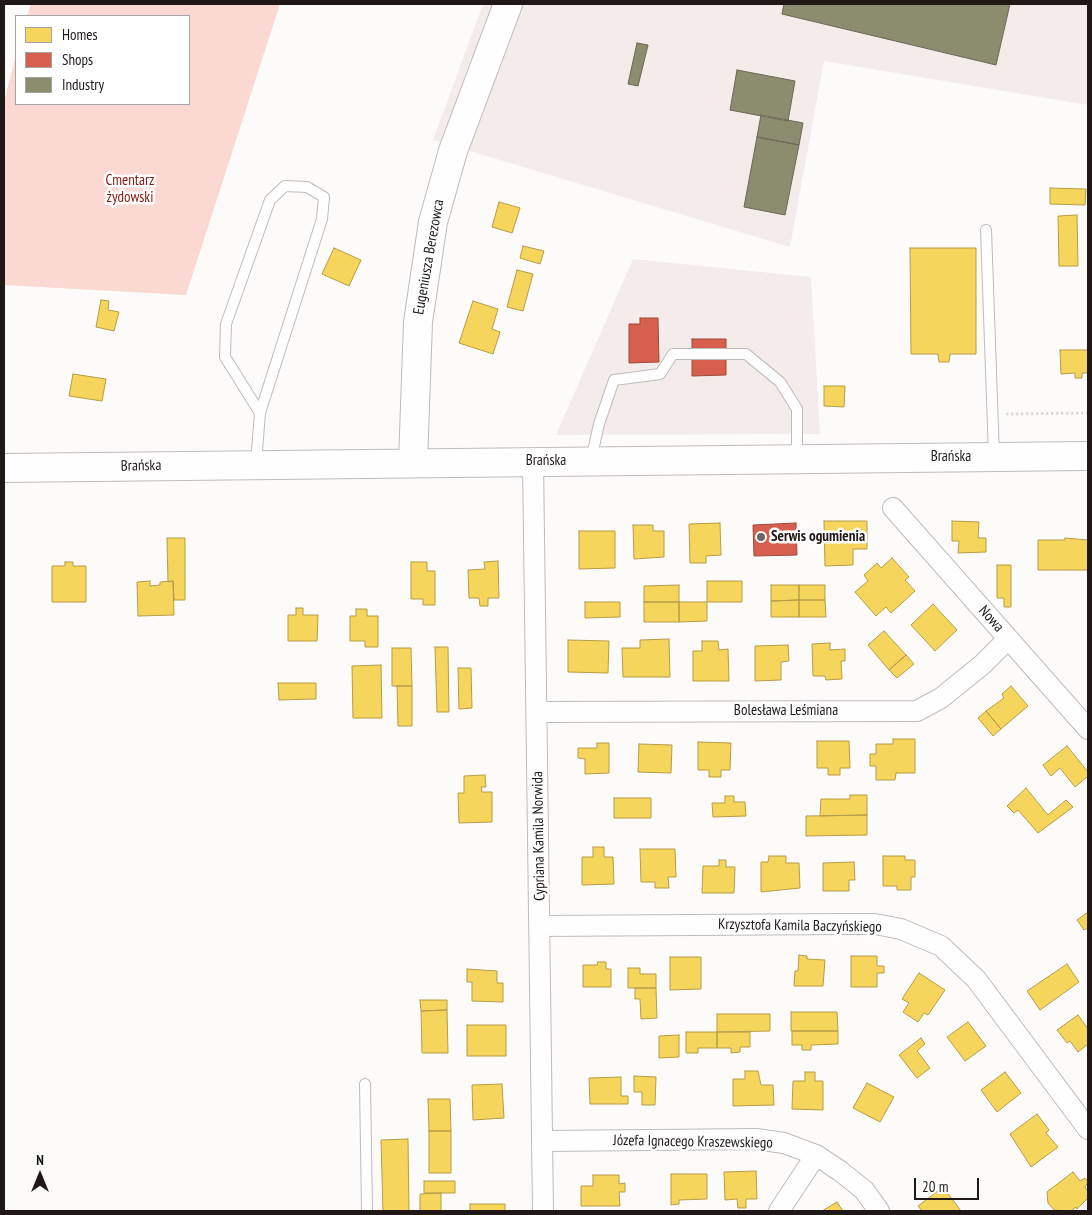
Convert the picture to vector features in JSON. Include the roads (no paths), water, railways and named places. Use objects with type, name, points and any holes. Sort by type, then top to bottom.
[{"type":"street","name":"Eugeniusza Berezowca","points":[[413,462],[418,322],[433,222],[453,151],[508,4]]},
{"type":"street","name":"Brańska","points":[[4,468],[1088,456]]},
{"type":"street","name":"Cypriana Kamila Norwida","points":[[533,461],[543,1211]]},
{"type":"street","name":"Nowa","points":[[894,508],[1088,729]]},
{"type":"street","name":"Bolesława Leśmiana","points":[[537,712],[917,711],[942,698],[983,664],[1008,639]]},
{"type":"street","name":"Krzysztofa Kamila Baczyńskiego","points":[[540,926],[875,924],[901,929],[941,946],[976,979],[1088,1129]]},
{"type":"street","name":"Józefa Ignacego Kraszewskiego","points":[[543,1141],[756,1140],[784,1144],[816,1156],[864,1190],[879,1211]]},
{"type":"street","points":[[780,1211],[816,1156]]},
{"type":"lane","points":[[256,464],[260,414],[322,219],[324,197],[307,187],[286,186],[270,200],[226,324],[225,357],[260,414]]},
{"type":"lane","points":[[986,230],[994,457]]},
{"type":"lane","points":[[590,461],[599,424],[614,380],[660,374],[673,354],[746,354],[780,382],[797,409],[797,458]]},
{"type":"lane","points":[[365,1084],[367,1211]]},
{"type":"place","name":"Serwis ogumienia","points":[[761,537]]},
{"type":"park label","name":"Cmentarz żydowski","points":[[130,190]]}]
